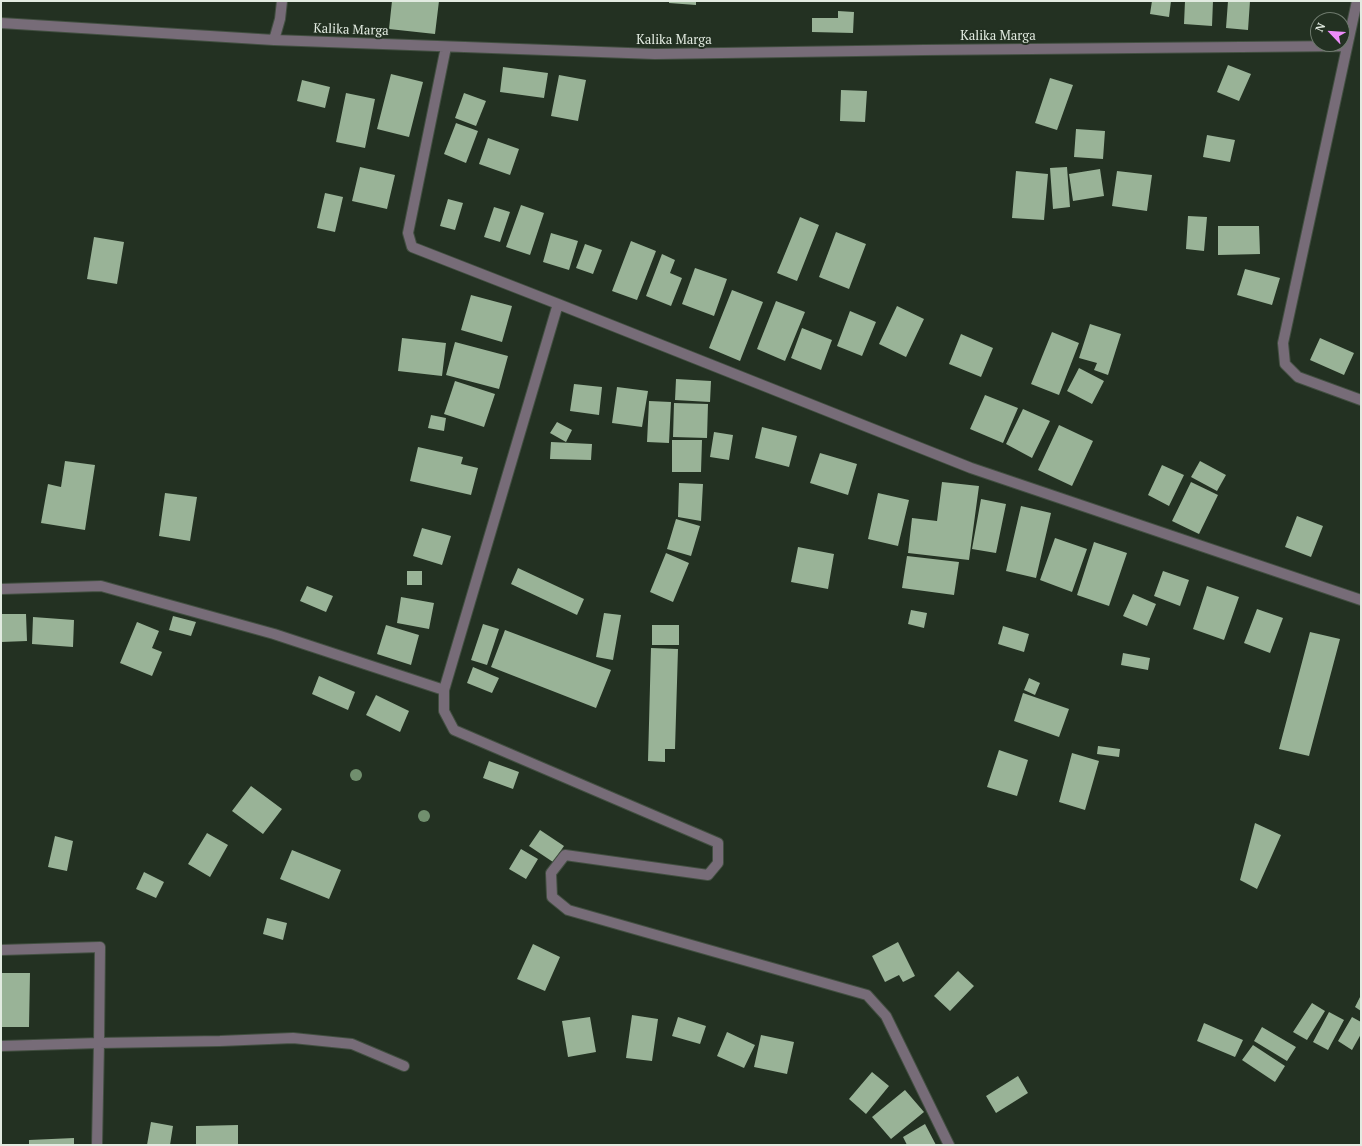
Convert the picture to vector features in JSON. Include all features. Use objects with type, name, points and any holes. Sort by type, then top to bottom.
[{"type":"street","points":[[274,40],[280,19],[282,1]]},
{"type":"street","points":[[1350,32],[1357,1]]},
{"type":"street","name":"Kalika Marga","points":[[1,23],[274,40],[446,48],[655,54],[1310,46]]},
{"type":"street","points":[[446,48],[408,233],[412,247],[971,468],[1361,600]]},
{"type":"street","points":[[1346,52],[1283,343],[1285,364],[1298,376],[1361,400]]},
{"type":"street","points":[[558,304],[444,690],[444,711],[454,730],[718,843],[718,863],[708,875],[565,854],[551,873],[552,897],[568,910],[867,995],[886,1016],[949,1145]]},
{"type":"street","points":[[1,589],[101,586],[274,634],[444,690]]},
{"type":"street","points":[[1,950],[100,947],[97,1145]]},
{"type":"street","points":[[1,1046],[293,1038],[352,1044],[404,1066]]},
{"type":"building","points":[[392,1],[439,1],[435,34],[389,29]]},
{"type":"building","points":[[669,1],[696,1],[696,5],[669,3]]},
{"type":"building","points":[[1152,1],[1171,1],[1169,17],[1150,14]]},
{"type":"building","points":[[1185,1],[1213,1],[1212,26],[1184,24]]},
{"type":"building","points":[[1228,1],[1250,1],[1248,30],[1226,28]]},
{"type":"building","points":[[838,11],[854,12],[853,33],[812,32],[812,18],[838,18]]},
{"type":"building","points":[[1228,65],[1251,74],[1239,101],[1217,92]]},
{"type":"building","points":[[503,67],[548,73],[544,98],[500,92]]},
{"type":"building","points":[[391,74],[423,82],[409,137],[377,129]]},
{"type":"building","points":[[559,75],[586,80],[578,121],[551,116]]},
{"type":"building","points":[[1050,78],[1073,85],[1057,130],[1035,123]]},
{"type":"building","points":[[302,80],[330,87],[325,108],[297,101]]},
{"type":"building","points":[[841,90],[867,91],[865,122],[840,121]]},
{"type":"building","points":[[346,93],[375,99],[365,148],[336,142]]},
{"type":"building","points":[[464,93],[486,101],[476,126],[455,118]]},
{"type":"building","points":[[456,123],[478,131],[466,163],[444,154]]},
{"type":"building","points":[[1076,129],[1105,131],[1103,159],[1074,157]]},
{"type":"building","points":[[1207,135],[1235,140],[1230,162],[1203,157]]},
{"type":"building","points":[[488,138],[519,149],[510,175],[479,164]]},
{"type":"building","points":[[360,167],[395,175],[387,209],[352,201]]},
{"type":"building","points":[[1067,167],[1070,207],[1053,209],[1050,168]]},
{"type":"building","points":[[1100,169],[1104,196],[1073,201],[1069,174]]},
{"type":"building","points":[[1016,171],[1048,174],[1044,220],[1012,218]]},
{"type":"building","points":[[1117,171],[1152,175],[1147,211],[1112,206]]},
{"type":"building","points":[[325,193],[343,197],[335,232],[317,228]]},
{"type":"building","points":[[448,199],[463,203],[455,230],[440,226]]},
{"type":"building","points":[[521,205],[544,213],[530,255],[506,247]]},
{"type":"building","points":[[494,207],[510,212],[500,242],[484,237]]},
{"type":"building","points":[[1188,216],[1207,217],[1204,251],[1186,249]]},
{"type":"building","points":[[800,217],[819,225],[797,281],[777,273]]},
{"type":"building","points":[[1218,226],[1259,226],[1260,254],[1218,255]]},
{"type":"building","points":[[836,232],[866,244],[849,289],[819,277]]},
{"type":"building","points":[[551,233],[578,241],[569,270],[543,262]]},
{"type":"building","points":[[94,237],[124,242],[117,284],[87,279]]},
{"type":"building","points":[[631,241],[656,251],[637,300],[612,291]]},
{"type":"building","points":[[585,244],[602,250],[593,274],[576,268]]},
{"type":"building","points":[[662,254],[675,260],[670,273],[682,278],[671,306],[646,296]]},
{"type":"building","points":[[695,268],[727,279],[714,316],[682,304]]},
{"type":"building","points":[[1245,269],[1280,278],[1272,305],[1237,295]]},
{"type":"building","points":[[732,290],[763,302],[740,361],[709,348]]},
{"type":"building","points":[[471,295],[512,306],[502,342],[461,330]]},
{"type":"building","points":[[776,301],[805,312],[785,361],[757,349]]},
{"type":"building","points":[[897,306],[924,319],[906,357],[879,344]]},
{"type":"building","points":[[850,311],[876,322],[862,356],[837,346]]},
{"type":"building","points":[[1090,324],[1121,334],[1108,375],[1094,370],[1097,363],[1079,358]]},
{"type":"building","points":[[802,328],[832,340],[821,370],[791,358]]},
{"type":"building","points":[[1052,332],[1079,343],[1059,395],[1031,384]]},
{"type":"building","points":[[961,334],[993,348],[981,377],[949,364]]},
{"type":"building","points":[[402,338],[446,343],[442,376],[398,371]]},
{"type":"building","points":[[1320,338],[1354,353],[1344,375],[1310,360]]},
{"type":"building","points":[[455,342],[508,356],[499,389],[446,375]]},
{"type":"building","points":[[1079,368],[1104,381],[1092,404],[1067,391]]},
{"type":"building","points":[[676,379],[711,381],[710,402],[675,400]]},
{"type":"building","points":[[455,381],[495,394],[484,427],[444,414]]},
{"type":"building","points":[[574,384],[602,387],[599,415],[570,411]]},
{"type":"building","points":[[617,387],[648,391],[642,427],[612,423]]},
{"type":"building","points":[[985,395],[1018,408],[1003,443],[970,429]]},
{"type":"building","points":[[649,401],[671,402],[669,443],[647,442]]},
{"type":"building","points":[[674,403],[708,404],[707,438],[673,437]]},
{"type":"building","points":[[1023,409],[1050,421],[1032,458],[1006,444]]},
{"type":"building","points":[[431,415],[446,418],[444,431],[428,428]]},
{"type":"building","points":[[557,422],[572,430],[566,442],[550,433]]},
{"type":"building","points":[[1059,425],[1093,441],[1072,486],[1038,470]]},
{"type":"building","points":[[762,427],[797,436],[789,467],[755,458]]},
{"type":"building","points":[[714,432],[733,435],[729,460],[710,457]]},
{"type":"building","points":[[672,440],[702,440],[701,472],[672,472]]},
{"type":"building","points":[[551,442],[592,444],[591,460],[550,459]]},
{"type":"building","points":[[418,447],[463,457],[461,464],[478,468],[471,495],[410,481]]},
{"type":"building","points":[[820,453],[857,464],[848,495],[810,483]]},
{"type":"building","points":[[65,461],[95,465],[85,530],[41,523],[48,484],[61,487]]},
{"type":"building","points":[[1200,461],[1226,475],[1217,491],[1191,477]]},
{"type":"building","points":[[1162,465],[1184,475],[1169,506],[1148,495]]},
{"type":"building","points":[[942,482],[979,486],[969,560],[908,553],[912,518],[937,521]]},
{"type":"building","points":[[1191,482],[1218,495],[1199,534],[1172,521]]},
{"type":"building","points":[[679,483],[703,484],[701,521],[678,517]]},
{"type":"building","points":[[165,493],[197,497],[190,541],[159,536]]},
{"type":"building","points":[[878,493],[909,500],[898,546],[868,539]]},
{"type":"building","points":[[981,499],[1006,504],[996,553],[972,549]]},
{"type":"building","points":[[1021,506],[1051,513],[1036,578],[1006,571]]},
{"type":"building","points":[[1297,516],[1323,526],[1311,557],[1285,547]]},
{"type":"building","points":[[676,519],[700,526],[691,556],[667,549]]},
{"type":"building","points":[[422,528],[451,536],[442,565],[413,556]]},
{"type":"building","points":[[1055,538],[1087,549],[1072,592],[1040,580]]},
{"type":"building","points":[[1094,542],[1127,553],[1109,606],[1077,595]]},
{"type":"building","points":[[798,547],[834,554],[828,589],[791,582]]},
{"type":"building","points":[[666,553],[689,563],[673,602],[650,592]]},
{"type":"building","points":[[907,556],[959,562],[954,595],[902,588]]},
{"type":"building","points":[[518,568],[584,599],[577,615],[511,584]]},
{"type":"building","points":[[407,571],[422,571],[422,585],[407,585]]},
{"type":"building","points":[[1163,571],[1189,580],[1180,606],[1154,596]]},
{"type":"building","points":[[307,586],[333,596],[326,612],[300,601]]},
{"type":"building","points":[[1207,586],[1239,597],[1224,640],[1193,629]]},
{"type":"building","points":[[1133,594],[1156,604],[1147,626],[1123,616]]},
{"type":"building","points":[[401,597],[434,603],[429,629],[397,623]]},
{"type":"building","points":[[1257,609],[1283,618],[1270,653],[1244,643]]},
{"type":"building","points":[[911,610],[927,613],[924,628],[908,624]]},
{"type":"building","points":[[604,613],[621,615],[613,660],[596,657]]},
{"type":"building","points":[[1,614],[26,614],[27,641],[1,642]]},
{"type":"building","points":[[173,616],[196,622],[191,636],[169,630]]},
{"type":"building","points":[[33,617],[74,620],[73,647],[32,644]]},
{"type":"building","points":[[137,622],[159,631],[152,648],[162,652],[152,676],[120,663]]},
{"type":"building","points":[[483,624],[499,629],[487,665],[471,660]]},
{"type":"building","points":[[386,625],[419,635],[411,665],[377,654]]},
{"type":"building","points":[[652,625],[679,625],[679,645],[652,645]]},
{"type":"building","points":[[1003,626],[1029,634],[1024,652],[998,644]]},
{"type":"building","points":[[505,630],[611,670],[596,708],[491,667]]},
{"type":"building","points":[[1310,632],[1340,639],[1309,756],[1279,749]]},
{"type":"building","points":[[651,648],[678,649],[675,749],[665,749],[665,762],[648,761]]},
{"type":"building","points":[[1123,653],[1150,658],[1148,670],[1121,665]]},
{"type":"building","points":[[473,667],[499,678],[492,693],[467,683]]},
{"type":"building","points":[[319,676],[355,692],[348,710],[312,694]]},
{"type":"building","points":[[1029,678],[1040,683],[1035,695],[1024,690]]},
{"type":"building","points":[[1023,693],[1069,709],[1059,737],[1014,721]]},
{"type":"building","points":[[376,695],[409,711],[400,732],[366,715]]},
{"type":"building","points":[[1098,746],[1120,749],[1119,757],[1097,754]]},
{"type":"building","points":[[999,750],[1028,760],[1017,796],[987,787]]},
{"type":"building","points":[[1072,753],[1099,761],[1085,810],[1059,802]]},
{"type":"building","points":[[489,761],[519,772],[513,789],[483,778]]},
{"type":"building","points":[[251,786],[282,809],[263,834],[232,811]]},
{"type":"building","points":[[1255,823],[1281,835],[1257,889],[1240,880]]},
{"type":"building","points":[[540,830],[564,846],[553,862],[529,846]]},
{"type":"building","points":[[207,833],[228,845],[210,877],[188,864]]},
{"type":"building","points":[[55,836],[73,841],[67,871],[48,867]]},
{"type":"building","points":[[521,849],[538,859],[526,879],[509,869]]},
{"type":"building","points":[[292,850],[341,870],[329,899],[280,879]]},
{"type":"building","points":[[144,872],[164,882],[156,898],[136,889]]},
{"type":"building","points":[[267,918],[287,923],[283,940],[263,934]]},
{"type":"building","points":[[898,942],[915,976],[903,982],[899,975],[885,982],[872,956]]},
{"type":"building","points":[[533,944],[560,957],[545,991],[517,979]]},
{"type":"building","points":[[958,971],[974,986],[950,1011],[934,996]]},
{"type":"building","points":[[1,973],[30,973],[29,1027],[1,1027]]},
{"type":"building","points":[[1361,995],[1361,1011],[1355,1007]]},
{"type":"building","points":[[1312,1003],[1325,1011],[1307,1040],[1293,1032]]},
{"type":"building","points":[[1329,1012],[1344,1020],[1328,1050],[1313,1042]]},
{"type":"building","points":[[632,1015],[658,1019],[652,1061],[626,1058]]},
{"type":"building","points":[[590,1017],[596,1052],[568,1057],[562,1021]]},
{"type":"building","points":[[678,1017],[706,1026],[700,1044],[672,1036]]},
{"type":"building","points":[[1352,1017],[1361,1022],[1361,1034],[1352,1050],[1338,1041]]},
{"type":"building","points":[[1204,1023],[1243,1040],[1235,1057],[1197,1041]]},
{"type":"building","points":[[1262,1027],[1296,1047],[1287,1061],[1254,1041]]},
{"type":"building","points":[[727,1032],[755,1045],[744,1068],[717,1056]]},
{"type":"building","points":[[761,1035],[794,1042],[787,1074],[754,1067]]},
{"type":"building","points":[[1253,1045],[1285,1066],[1275,1082],[1242,1060]]},
{"type":"building","points":[[872,1072],[889,1086],[866,1114],[849,1099]]},
{"type":"building","points":[[1018,1076],[1028,1093],[996,1113],[986,1096]]},
{"type":"building","points":[[905,1090],[924,1112],[891,1139],[872,1117]]},
{"type":"building","points":[[151,1122],[173,1126],[170,1145],[147,1145]]},
{"type":"building","points":[[925,1124],[936,1145],[907,1145],[903,1137]]},
{"type":"building","points":[[238,1125],[238,1145],[196,1145],[196,1126]]},
{"type":"building","points":[[74,1138],[74,1145],[29,1145],[29,1140]]}]
